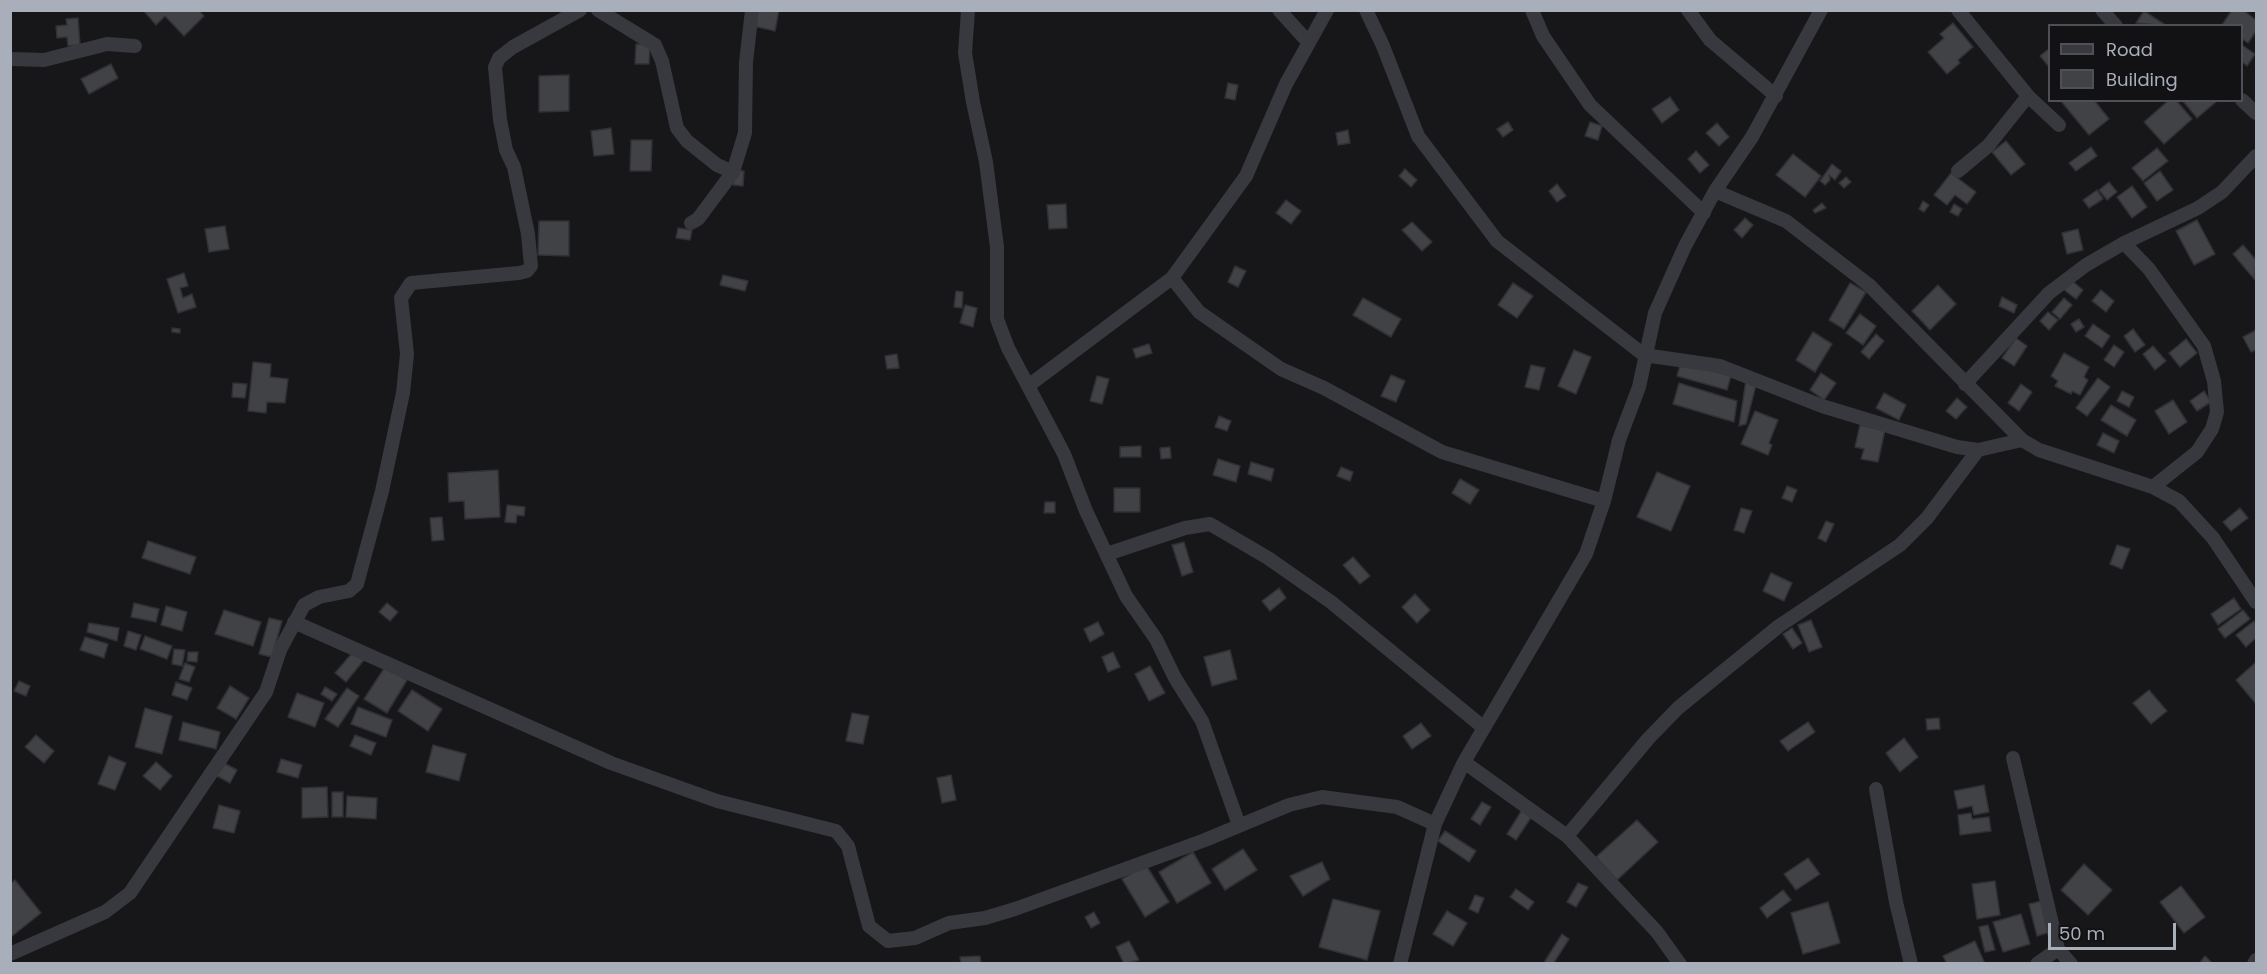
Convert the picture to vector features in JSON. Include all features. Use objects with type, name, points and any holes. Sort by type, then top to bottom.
[{"type":"street","points":[[10,954],[105,912],[130,893],[266,692],[280,650],[303,605],[319,597],[349,591],[357,584],[362,574],[403,393],[407,354],[401,298],[411,283],[519,273],[527,271],[531,266],[528,234],[500,120],[495,67],[499,58],[513,47],[580,10]]},
{"type":"street","points":[[598,10],[655,45],[662,61],[677,128],[687,141],[717,165],[733,172]]},
{"type":"street","points":[[692,223],[698,219],[733,172],[746,133],[746,62],[752,10]]},
{"type":"street","points":[[968,10],[965,53],[973,102],[987,162],[996,236],[999,281],[997,319],[1008,348],[1064,453],[1126,596],[1156,639],[1175,678],[1202,721],[1239,825]]},
{"type":"street","points":[[1279,10],[1309,43]]},
{"type":"street","points":[[1028,386],[1172,278],[1246,176],[1286,84],[1327,10]]},
{"type":"street","points":[[1366,10],[1383,46],[1418,136],[1497,241],[1644,355],[1720,366],[1822,406],[1957,447],[1978,450],[2022,441]]},
{"type":"street","points":[[1532,10],[1543,36],[1590,105],[1704,213]]},
{"type":"street","points":[[1689,10],[1710,40],[1776,96]]},
{"type":"street","points":[[1400,963],[1435,824],[1464,762],[1586,554],[1604,501],[1619,440],[1639,387],[1644,355],[1655,313],[1715,191],[1752,137],[1821,10]]},
{"type":"street","points":[[1958,10],[2028,96],[2059,125]]},
{"type":"street","points":[[2102,10],[2114,24]]},
{"type":"street","points":[[10,59],[44,60],[107,44],[135,46]]},
{"type":"street","points":[[1958,171],[1988,146],[2028,96]]},
{"type":"street","points":[[2243,102],[2256,113]]},
{"type":"street","points":[[1965,384],[2049,293],[2086,265],[2124,243],[2198,208],[2222,192],[2256,156]]},
{"type":"street","points":[[1715,191],[1786,221],[1869,285],[2022,441],[2039,450],[2153,487],[2179,501],[2213,538],[2256,602]]},
{"type":"street","points":[[2124,243],[2149,269],[2204,346],[2214,381],[2217,412],[2212,429],[2197,452],[2153,487]]},
{"type":"street","points":[[1172,278],[1199,312],[1281,369],[1324,388],[1442,452],[1604,501]]},
{"type":"street","points":[[1567,836],[1678,708],[1779,626],[1900,545],[1927,518],[1978,450]]},
{"type":"street","points":[[1107,554],[1185,528],[1210,525],[1268,558],[1331,602],[1484,728]]},
{"type":"street","points":[[294,622],[611,763],[717,801],[836,831],[848,846],[869,926],[888,941],[915,938],[949,923],[985,918],[1015,909],[1289,805],[1322,797],[1396,807],[1435,824]]},
{"type":"street","points":[[2013,758],[2058,949],[2071,963]]},
{"type":"street","points":[[1464,762],[1567,836],[1657,932],[1680,963]]},
{"type":"street","points":[[1876,789],[1896,902],[1911,963]]},
{"type":"street","points":[[2037,963],[2058,949]]},
{"type":"building","points":[[143,10],[198,10],[204,16],[184,36],[165,16],[156,25]]},
{"type":"building","points":[[757,10],[779,10],[775,31],[753,26]]},
{"type":"building","points":[[2232,10],[2243,10],[2256,20],[2256,31],[2248,43],[2243,40],[2243,24],[2223,24]]},
{"type":"building","points":[[2144,11],[2164,24],[2146,24],[2136,23]]},
{"type":"building","points":[[78,18],[80,45],[68,46],[67,37],[57,38],[56,26],[67,25],[66,19]]},
{"type":"building","points":[[1953,23],[1973,47],[1947,74],[1928,52],[1944,38],[1940,34]]},
{"type":"building","points":[[636,44],[650,44],[649,64],[635,64]]},
{"type":"building","points":[[2243,46],[2255,54],[2247,66],[2243,63]]},
{"type":"building","points":[[2048,50],[2048,66],[2040,56]]},
{"type":"building","points":[[111,64],[118,78],[89,94],[81,79]]},
{"type":"building","points":[[569,75],[569,111],[539,112],[539,76]]},
{"type":"building","points":[[1228,83],[1238,85],[1235,100],[1225,98]]},
{"type":"building","points":[[1670,97],[1679,110],[1662,123],[1652,109]]},
{"type":"building","points":[[2062,102],[2096,102],[2109,119],[2089,135]]},
{"type":"building","points":[[2167,102],[2178,102],[2192,119],[2164,144],[2144,122]]},
{"type":"building","points":[[2184,102],[2216,102],[2197,118]]},
{"type":"building","points":[[1508,122],[1513,130],[1503,137],[1497,129]]},
{"type":"building","points":[[1590,122],[1602,126],[1598,140],[1585,136]]},
{"type":"building","points":[[1717,123],[1729,137],[1719,146],[1706,133]]},
{"type":"building","points":[[611,128],[614,154],[594,156],[591,131]]},
{"type":"building","points":[[1348,130],[1350,143],[1338,145],[1336,133]]},
{"type":"building","points":[[631,140],[652,140],[651,171],[630,171]]},
{"type":"building","points":[[2006,141],[2025,164],[2011,175],[1992,152]]},
{"type":"building","points":[[2091,147],[2097,156],[2076,171],[2069,163]]},
{"type":"building","points":[[2157,148],[2168,161],[2143,181],[2132,168]]},
{"type":"building","points":[[1696,151],[1709,165],[1700,173],[1688,159]]},
{"type":"building","points":[[1793,154],[1821,176],[1805,197],[1776,175]]},
{"type":"building","points":[[1832,164],[1841,171],[1835,180],[1829,175],[1830,180],[1825,185],[1820,181]]},
{"type":"building","points":[[1405,169],[1417,180],[1411,187],[1399,176]]},
{"type":"building","points":[[735,170],[744,171],[743,186],[733,185]]},
{"type":"building","points":[[2160,171],[2173,190],[2157,201],[2144,183]]},
{"type":"building","points":[[1951,173],[1976,192],[1967,204],[1955,195],[1947,205],[1934,195]]},
{"type":"building","points":[[1846,177],[1851,182],[1844,188],[1839,183]]},
{"type":"building","points":[[2109,182],[2117,192],[2107,200],[2099,190]]},
{"type":"building","points":[[1557,184],[1566,196],[1557,202],[1549,191]]},
{"type":"building","points":[[2132,186],[2147,207],[2132,218],[2117,197]]},
{"type":"building","points":[[2097,190],[2103,199],[2089,208],[2083,200]]},
{"type":"building","points":[[1286,200],[1301,211],[1291,224],[1276,213]]},
{"type":"building","points":[[1923,201],[1929,205],[1924,212],[1919,209]]},
{"type":"building","points":[[1822,203],[1826,208],[1815,213],[1813,210]]},
{"type":"building","points":[[1066,204],[1067,228],[1049,229],[1047,205]]},
{"type":"building","points":[[1954,204],[1962,209],[1958,216],[1950,212]]},
{"type":"building","points":[[1745,218],[1753,225],[1742,238],[1734,230]]},
{"type":"building","points":[[2197,220],[2215,254],[2194,265],[2176,231]]},
{"type":"building","points":[[539,221],[569,221],[569,256],[538,255]]},
{"type":"building","points":[[1412,222],[1432,242],[1422,251],[1402,230]]},
{"type":"building","points":[[225,226],[229,249],[209,252],[205,229]]},
{"type":"building","points":[[678,228],[692,230],[690,240],[676,238]]},
{"type":"building","points":[[2078,229],[2083,250],[2067,254],[2062,233]]},
{"type":"building","points":[[2243,245],[2256,260],[2255,280],[2233,254]]},
{"type":"building","points":[[1235,266],[1246,271],[1238,287],[1228,282]]},
{"type":"building","points":[[184,273],[188,286],[180,288],[183,298],[192,294],[196,307],[178,313],[167,279]]},
{"type":"building","points":[[723,275],[748,281],[745,291],[720,285]]},
{"type":"building","points":[[2071,280],[2083,290],[2076,299],[2063,289]]},
{"type":"building","points":[[1513,283],[1533,296],[1517,318],[1498,305]]},
{"type":"building","points":[[1850,283],[1866,292],[1844,329],[1829,320]]},
{"type":"building","points":[[1938,285],[1956,304],[1930,330],[1912,311]]},
{"type":"building","points":[[2101,290],[2114,301],[2106,312],[2092,301]]},
{"type":"building","points":[[956,291],[963,292],[962,308],[954,307]]},
{"type":"building","points":[[2002,297],[2017,305],[2014,313],[1999,306]]},
{"type":"building","points":[[1363,298],[1401,319],[1391,337],[1353,315]]},
{"type":"building","points":[[2064,298],[2072,305],[2060,319],[2052,312]]},
{"type":"building","points":[[965,305],[977,308],[973,327],[960,323]]},
{"type":"building","points":[[2048,312],[2058,320],[2049,330],[2040,321]]},
{"type":"building","points":[[1860,314],[1876,326],[1863,345],[1846,333]]},
{"type":"building","points":[[2079,319],[2084,327],[2076,332],[2071,324]]},
{"type":"building","points":[[2093,324],[2110,336],[2102,348],[2085,336]]},
{"type":"building","points":[[172,328],[180,329],[180,333],[172,332]]},
{"type":"building","points":[[2133,329],[2145,345],[2135,352],[2124,336]]},
{"type":"building","points":[[2256,330],[2256,350],[2251,352],[2243,337]]},
{"type":"building","points":[[1813,332],[1832,344],[1815,372],[1796,360]]},
{"type":"building","points":[[1876,334],[1884,341],[1869,359],[1861,352]]},
{"type":"building","points":[[2016,338],[2027,346],[2014,366],[2002,358]]},
{"type":"building","points":[[2186,339],[2197,353],[2180,367],[2169,353]]},
{"type":"building","points":[[1149,344],[1152,353],[1136,358],[1133,349]]},
{"type":"building","points":[[2114,345],[2124,352],[2114,367],[2104,360]]},
{"type":"building","points":[[2153,346],[2166,361],[2155,370],[2143,354]]},
{"type":"building","points":[[1574,350],[1591,357],[1576,394],[1558,386]]},
{"type":"building","points":[[2064,353],[2089,367],[2084,377],[2088,380],[2080,395],[2072,391],[2071,394],[2055,386],[2058,381],[2051,376]]},
{"type":"building","points":[[897,354],[899,368],[887,369],[885,356]]},
{"type":"building","points":[[253,362],[271,364],[270,377],[288,379],[285,403],[267,402],[266,413],[248,411]]},
{"type":"building","points":[[1681,362],[1731,376],[1727,390],[1677,376]]},
{"type":"building","points":[[1531,365],[1545,368],[1539,390],[1525,387]]},
{"type":"building","points":[[1821,373],[1836,383],[1824,400],[1810,390]]},
{"type":"building","points":[[1391,375],[1405,381],[1396,402],[1381,396]]},
{"type":"building","points":[[1097,376],[1109,379],[1102,404],[1090,401]]},
{"type":"building","points":[[2098,378],[2110,387],[2087,416],[2076,408]]},
{"type":"building","points":[[1746,380],[1756,385],[1746,424],[1739,426]]},
{"type":"building","points":[[233,383],[247,384],[245,398],[232,397]]},
{"type":"building","points":[[1679,383],[1737,401],[1734,422],[1673,404]]},
{"type":"building","points":[[2021,384],[2032,392],[2019,411],[2008,403]]},
{"type":"building","points":[[2122,391],[2134,397],[2129,407],[2117,401]]},
{"type":"building","points":[[2204,391],[2211,402],[2197,411],[2190,401]]},
{"type":"building","points":[[1884,393],[1906,405],[1899,420],[1876,408]]},
{"type":"building","points":[[1957,398],[1967,407],[1956,419],[1946,411]]},
{"type":"building","points":[[2173,400],[2187,422],[2169,434],[2155,411]]},
{"type":"building","points":[[2111,405],[2136,420],[2127,436],[2101,420]]},
{"type":"building","points":[[1755,411],[1778,420],[1769,443],[1772,445],[1768,455],[1741,444]]},
{"type":"building","points":[[1219,416],[1231,421],[1227,431],[1215,427]]},
{"type":"building","points":[[1860,425],[1885,430],[1878,462],[1861,459],[1864,449],[1855,447]]},
{"type":"building","points":[[2103,433],[2119,441],[2114,453],[2097,445]]},
{"type":"building","points":[[1141,446],[1141,457],[1120,457],[1120,447]]},
{"type":"building","points":[[1170,447],[1171,458],[1161,459],[1160,448]]},
{"type":"building","points":[[1218,459],[1240,466],[1236,482],[1213,475]]},
{"type":"building","points":[[1251,462],[1274,469],[1271,481],[1248,474]]},
{"type":"building","points":[[1341,467],[1353,472],[1350,481],[1337,476]]},
{"type":"building","points":[[498,470],[500,517],[465,519],[464,501],[449,502],[448,473]]},
{"type":"building","points":[[1657,472],[1690,486],[1671,531],[1637,517]]},
{"type":"building","points":[[1460,479],[1479,490],[1470,504],[1452,493]]},
{"type":"building","points":[[1787,486],[1797,490],[1792,502],[1782,498]]},
{"type":"building","points":[[1114,488],[1140,488],[1140,512],[1114,512]]},
{"type":"building","points":[[1045,502],[1055,502],[1055,513],[1044,513]]},
{"type":"building","points":[[507,505],[525,507],[524,516],[517,515],[516,523],[505,522]]},
{"type":"building","points":[[1741,508],[1752,511],[1744,533],[1734,530]]},
{"type":"building","points":[[2240,508],[2248,518],[2231,531],[2223,522]]},
{"type":"building","points":[[442,517],[444,540],[432,541],[430,518]]},
{"type":"building","points":[[1826,521],[1834,524],[1826,542],[1818,538]]},
{"type":"building","points":[[148,541],[196,557],[190,574],[142,558]]},
{"type":"building","points":[[1184,542],[1193,572],[1182,576],[1172,545]]},
{"type":"building","points":[[2117,545],[2130,549],[2122,569],[2110,564]]},
{"type":"building","points":[[1353,557],[1370,576],[1360,584],[1343,565]]},
{"type":"building","points":[[1771,573],[1792,583],[1784,601],[1763,591]]},
{"type":"building","points":[[1279,588],[1286,598],[1270,611],[1262,601]]},
{"type":"building","points":[[1415,594],[1430,610],[1417,623],[1402,607]]},
{"type":"building","points":[[2234,598],[2241,609],[2218,625],[2211,614]]},
{"type":"building","points":[[134,603],[159,609],[156,622],[131,617]]},
{"type":"building","points":[[387,603],[398,612],[390,621],[379,612]]},
{"type":"building","points":[[166,606],[187,612],[182,631],[161,625]]},
{"type":"building","points":[[224,610],[261,622],[253,646],[215,634]]},
{"type":"building","points":[[2243,610],[2250,619],[2225,638],[2218,629]]},
{"type":"building","points":[[269,618],[282,621],[272,657],[259,654]]},
{"type":"building","points":[[1811,620],[1822,647],[1809,652],[1798,625]]},
{"type":"building","points":[[2254,621],[2256,638],[2246,647],[2236,635]]},
{"type":"building","points":[[1098,622],[1104,634],[1090,642],[1084,629]]},
{"type":"building","points":[[89,623],[119,628],[117,641],[87,632]]},
{"type":"building","points":[[1792,628],[1802,643],[1793,649],[1783,634]]},
{"type":"building","points":[[128,631],[141,635],[136,650],[124,646]]},
{"type":"building","points":[[145,636],[172,646],[167,659],[140,649]]},
{"type":"building","points":[[85,637],[108,644],[104,658],[80,650]]},
{"type":"building","points":[[174,649],[185,650],[182,666],[172,664]]},
{"type":"building","points":[[1230,650],[1237,679],[1212,686],[1204,657]]},
{"type":"building","points":[[188,652],[198,652],[197,662],[187,661]]},
{"type":"building","points":[[353,652],[364,660],[346,682],[335,673]]},
{"type":"building","points":[[1113,652],[1120,667],[1108,672],[1102,657]]},
{"type":"building","points":[[2256,662],[2256,704],[2236,680]]},
{"type":"building","points":[[185,663],[195,667],[189,682],[179,679]]},
{"type":"building","points":[[1150,666],[1165,693],[1149,701],[1135,674]]},
{"type":"building","points":[[385,667],[407,680],[387,713],[364,699]]},
{"type":"building","points":[[19,681],[30,686],[26,696],[14,691]]},
{"type":"building","points":[[176,682],[192,688],[187,700],[172,695]]},
{"type":"building","points":[[230,686],[249,698],[236,719],[217,708]]},
{"type":"building","points":[[325,687],[337,694],[332,701],[321,694]]},
{"type":"building","points":[[347,688],[359,696],[338,727],[325,719]]},
{"type":"building","points":[[412,690],[442,709],[428,731],[398,711]]},
{"type":"building","points":[[2149,690],[2167,711],[2151,724],[2133,703]]},
{"type":"building","points":[[297,693],[324,703],[315,727],[288,717]]},
{"type":"building","points":[[358,707],[392,720],[386,737],[351,724]]},
{"type":"building","points":[[145,708],[172,716],[162,754],[135,747]]},
{"type":"building","points":[[852,713],[869,716],[863,744],[846,741]]},
{"type":"building","points":[[1939,718],[1940,729],[1927,730],[1926,719]]},
{"type":"building","points":[[183,722],[220,732],[216,749],[179,740]]},
{"type":"building","points":[[1808,722],[1815,732],[1788,751],[1780,741]]},
{"type":"building","points":[[1421,723],[1431,736],[1412,749],[1403,736]]},
{"type":"building","points":[[36,735],[54,751],[44,763],[25,747]]},
{"type":"building","points":[[355,735],[376,743],[371,755],[350,746]]},
{"type":"building","points":[[1904,738],[1918,757],[1900,772],[1886,753]]},
{"type":"building","points":[[433,745],[466,754],[459,781],[426,772]]},
{"type":"building","points":[[109,756],[126,763],[115,790],[98,784]]},
{"type":"building","points":[[281,759],[302,765],[298,778],[277,772]]},
{"type":"building","points":[[156,762],[172,776],[160,790],[143,776]]},
{"type":"building","points":[[222,762],[237,770],[230,783],[215,775]]},
{"type":"building","points":[[951,775],[956,800],[942,803],[937,778]]},
{"type":"building","points":[[1984,785],[1989,812],[1974,815],[1972,806],[1958,809],[1954,791]]},
{"type":"building","points":[[327,787],[328,817],[302,818],[302,788]]},
{"type":"building","points":[[332,792],[343,792],[343,817],[332,817]]},
{"type":"building","points":[[347,796],[377,798],[376,819],[346,817]]},
{"type":"building","points":[[1482,802],[1491,807],[1480,825],[1471,819]]},
{"type":"building","points":[[219,805],[240,811],[234,833],[213,828]]},
{"type":"building","points":[[1522,810],[1532,816],[1516,840],[1507,834]]},
{"type":"building","points":[[1971,813],[1972,819],[1989,817],[1991,831],[1960,835],[1958,815]]},
{"type":"building","points":[[1637,820],[1658,842],[1617,880],[1596,857]]},
{"type":"building","points":[[1445,831],[1476,851],[1469,862],[1438,841]]},
{"type":"building","points":[[1243,849],[1257,870],[1225,890],[1212,869]]},
{"type":"building","points":[[1193,852],[1211,883],[1177,903],[1159,872]]},
{"type":"building","points":[[1808,858],[1820,874],[1796,890],[1784,874]]},
{"type":"building","points":[[1322,862],[1330,879],[1303,896],[1290,876]]},
{"type":"building","points":[[2084,864],[2112,890],[2088,915],[2061,890]]},
{"type":"building","points":[[1146,865],[1169,902],[1145,917],[1122,879]]},
{"type":"building","points":[[15,880],[41,913],[11,937],[10,884]]},
{"type":"building","points":[[1995,881],[2000,915],[1977,919],[1972,884]]},
{"type":"building","points":[[1578,883],[1588,887],[1576,907],[1567,902]]},
{"type":"building","points":[[2181,886],[2205,917],[2184,933],[2160,902]]},
{"type":"building","points":[[1516,889],[1534,902],[1528,910],[1510,897]]},
{"type":"building","points":[[1783,890],[1791,900],[1767,918],[1760,908]]},
{"type":"building","points":[[1475,895],[1484,898],[1478,913],[1469,909]]},
{"type":"building","points":[[1333,899],[1380,911],[1367,960],[1319,947]]},
{"type":"building","points":[[2042,901],[2050,932],[2037,936],[2029,904]]},
{"type":"building","points":[[1828,902],[1840,943],[1803,954],[1791,913]]},
{"type":"building","points":[[1447,911],[1467,923],[1453,946],[1433,934]]},
{"type":"building","points":[[1094,912],[1100,923],[1091,928],[1085,917]]},
{"type":"building","points":[[2021,914],[2030,944],[2003,952],[1993,922]]},
{"type":"building","points":[[1988,925],[1995,950],[1985,952],[1979,927]]},
{"type":"building","points":[[1562,934],[1569,939],[1553,964],[1548,964],[1545,961]]},
{"type":"building","points":[[1129,941],[1139,960],[1124,964],[1116,947]]},
{"type":"building","points":[[1975,941],[1985,964],[1947,964],[1943,956]]},
{"type":"building","points":[[980,956],[981,964],[961,964],[960,957]]},
{"type":"building","points":[[2205,956],[2213,964],[2199,964]]}]
